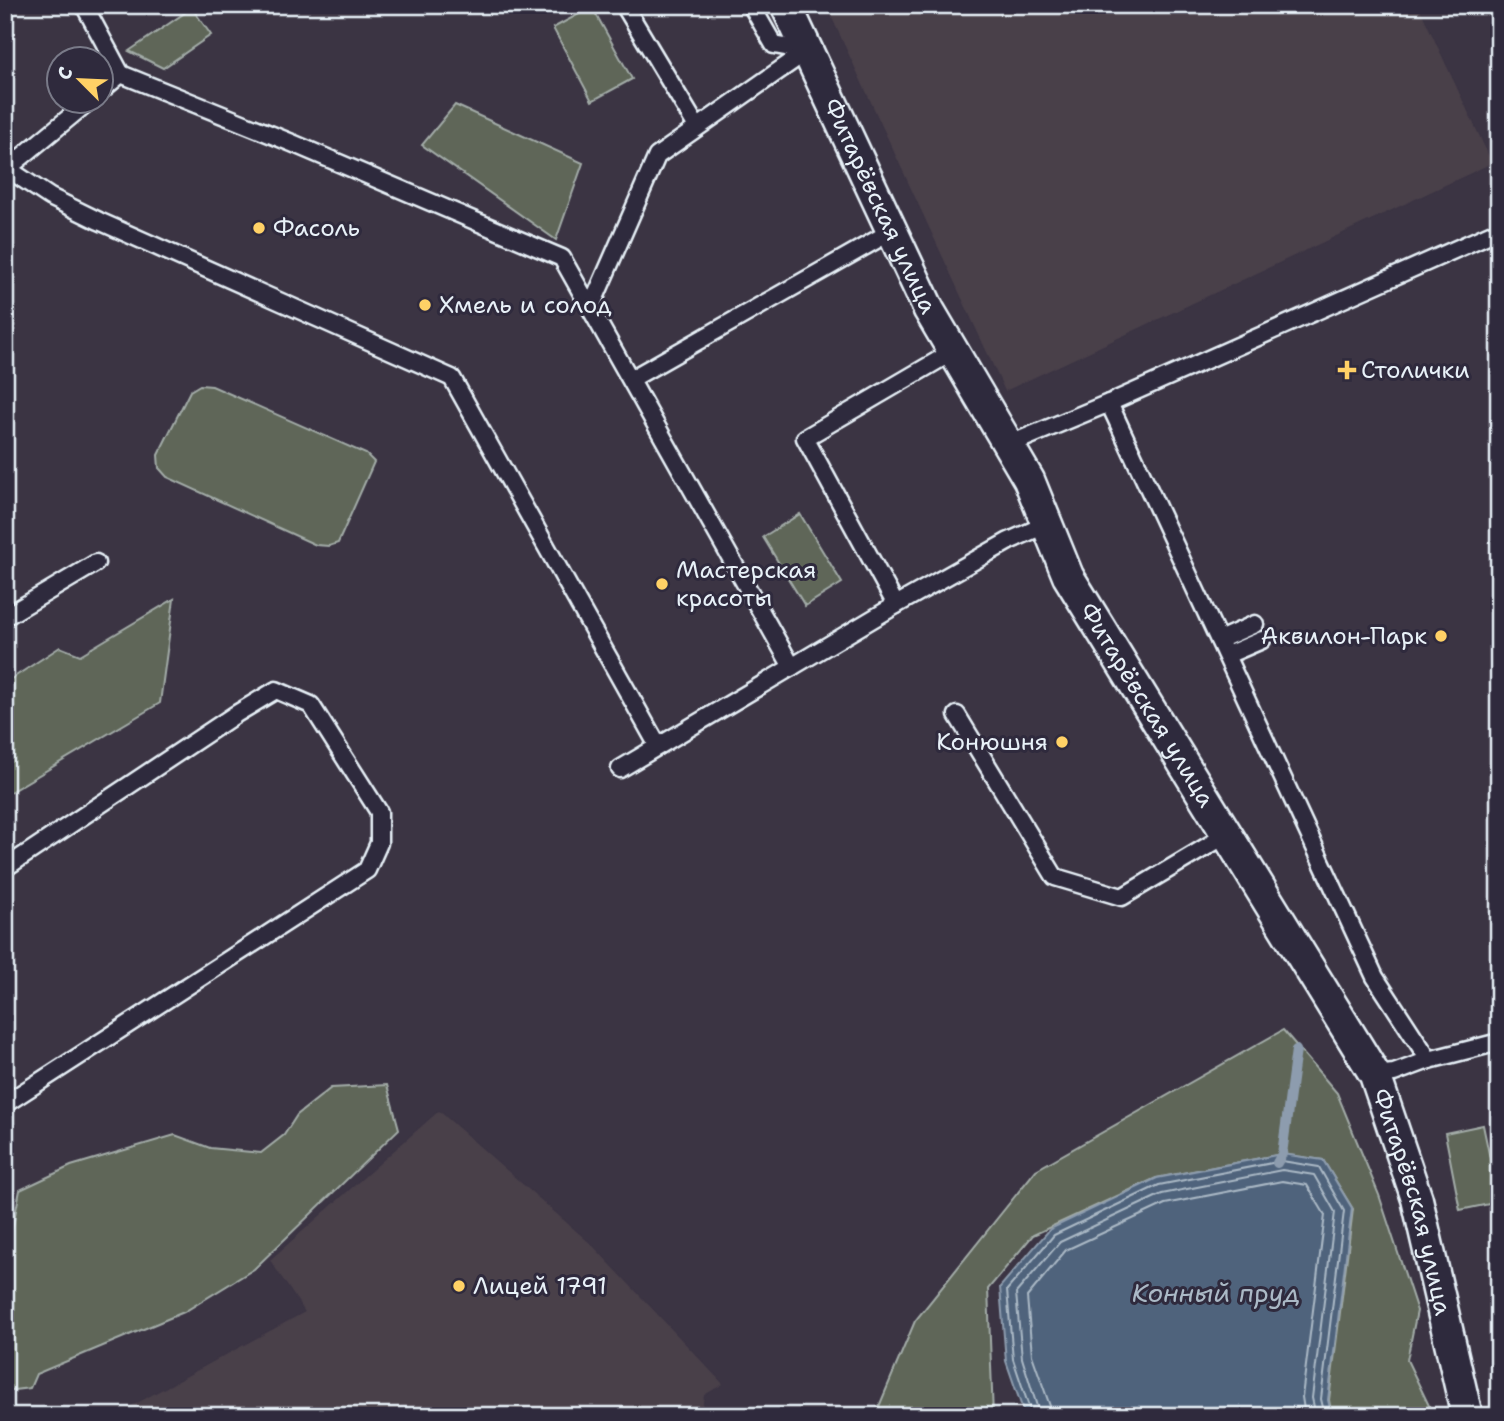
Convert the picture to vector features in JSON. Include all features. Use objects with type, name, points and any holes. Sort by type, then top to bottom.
[{"type":"street","name":"Фитарёвская улица","points":[[786,5],[929,310],[1029,480],[1068,576],[1375,1074],[1417,1199],[1467,1416]]},
{"type":"lane","points":[[85,5],[121,74],[292,142],[562,258],[792,667]]},
{"type":"lane","points":[[624,5],[697,127]]},
{"type":"lane","points":[[751,5],[774,45],[807,51]]},
{"type":"lane","points":[[591,307],[657,156],[807,51]]},
{"type":"lane","points":[[116,78],[121,74]]},
{"type":"lane","points":[[71,116],[6,168],[50,197],[99,221],[452,378],[658,746]]},
{"type":"lane","points":[[1008,445],[1499,230]]},
{"type":"lane","points":[[631,379],[892,231]]},
{"type":"lane","points":[[896,605],[805,438],[954,351]]},
{"type":"lane","points":[[1109,403],[1376,977],[1429,1060]]},
{"type":"lane","points":[[621,769],[896,605],[1009,541],[1047,524]]},
{"type":"lane","points":[[5,617],[96,563]]},
{"type":"lane","points":[[1219,640],[1255,624]]},
{"type":"lane","points":[[1227,655],[1262,640]]},
{"type":"lane","points":[[5,868],[276,690],[311,705],[379,812],[379,843],[367,870],[5,1104]]},
{"type":"lane","points":[[957,715],[1055,877],[1122,897],[1226,835]]},
{"type":"lane","points":[[1375,1074],[1394,1073],[1429,1060],[1499,1042]]},
{"type":"shaded area","points":[[826,5],[1418,5],[1492,163],[1005,391]]},
{"type":"shaded area","name":"Лицей 1791","points":[[439,1111],[592,1245],[723,1384],[704,1395],[701,1416],[125,1416],[128,1408],[305,1312],[270,1260]]},
{"type":"green space","points":[[592,7],[632,79],[592,101],[553,28]]},
{"type":"green space","points":[[192,8],[211,35],[163,68],[129,51]]},
{"type":"green space","points":[[455,105],[583,163],[556,240],[422,145]]},
{"type":"green space","points":[[200,385],[212,386],[366,454],[374,462],[338,543],[329,546],[316,545],[167,477],[159,468],[158,455],[190,391]]},
{"type":"green space","points":[[800,514],[842,583],[805,606],[763,537]]},
{"type":"green space","points":[[174,599],[160,703],[5,795],[5,683],[60,647],[80,655]]},
{"type":"green space","points":[[1283,1030],[1337,1093],[1379,1195],[1417,1311],[1407,1360],[1434,1416],[1332,1416],[1329,1400],[1353,1209],[1323,1160],[1281,1154],[1156,1178],[1033,1235],[988,1289],[993,1416],[875,1416],[915,1321],[1036,1170]]},
{"type":"green space","points":[[387,1085],[399,1129],[254,1269],[184,1312],[36,1374],[30,1388],[5,1391],[5,1286],[10,1277],[6,1261],[20,1190],[71,1166],[175,1135],[210,1148],[261,1153],[284,1135],[297,1115],[331,1088]]},
{"type":"green space","points":[[1483,1125],[1499,1202],[1460,1210],[1445,1133]]},
{"type":"water","name":"Конный пруд","points":[[1282,1154],[1323,1160],[1352,1208],[1328,1400],[1332,1416],[1025,1416],[1006,1361],[1000,1287],[1050,1229],[1157,1178]]},
{"type":"waterway","points":[[1277,1163],[1282,1154],[1296,1050]]},
{"type":"place","name":"Фасоль","points":[[259,228]]},
{"type":"place","name":"Хмель и солод","points":[[425,305]]},
{"type":"place","name":"Столички","points":[[1347,370]]},
{"type":"place","name":"Мастерская красоты","points":[[662,584]]},
{"type":"place","name":"Аквилон-Парк","points":[[1441,636]]},
{"type":"place","name":"Конюшня","points":[[1062,742]]},
{"type":"place","name":"Лицей 1791","points":[[459,1286]]}]
